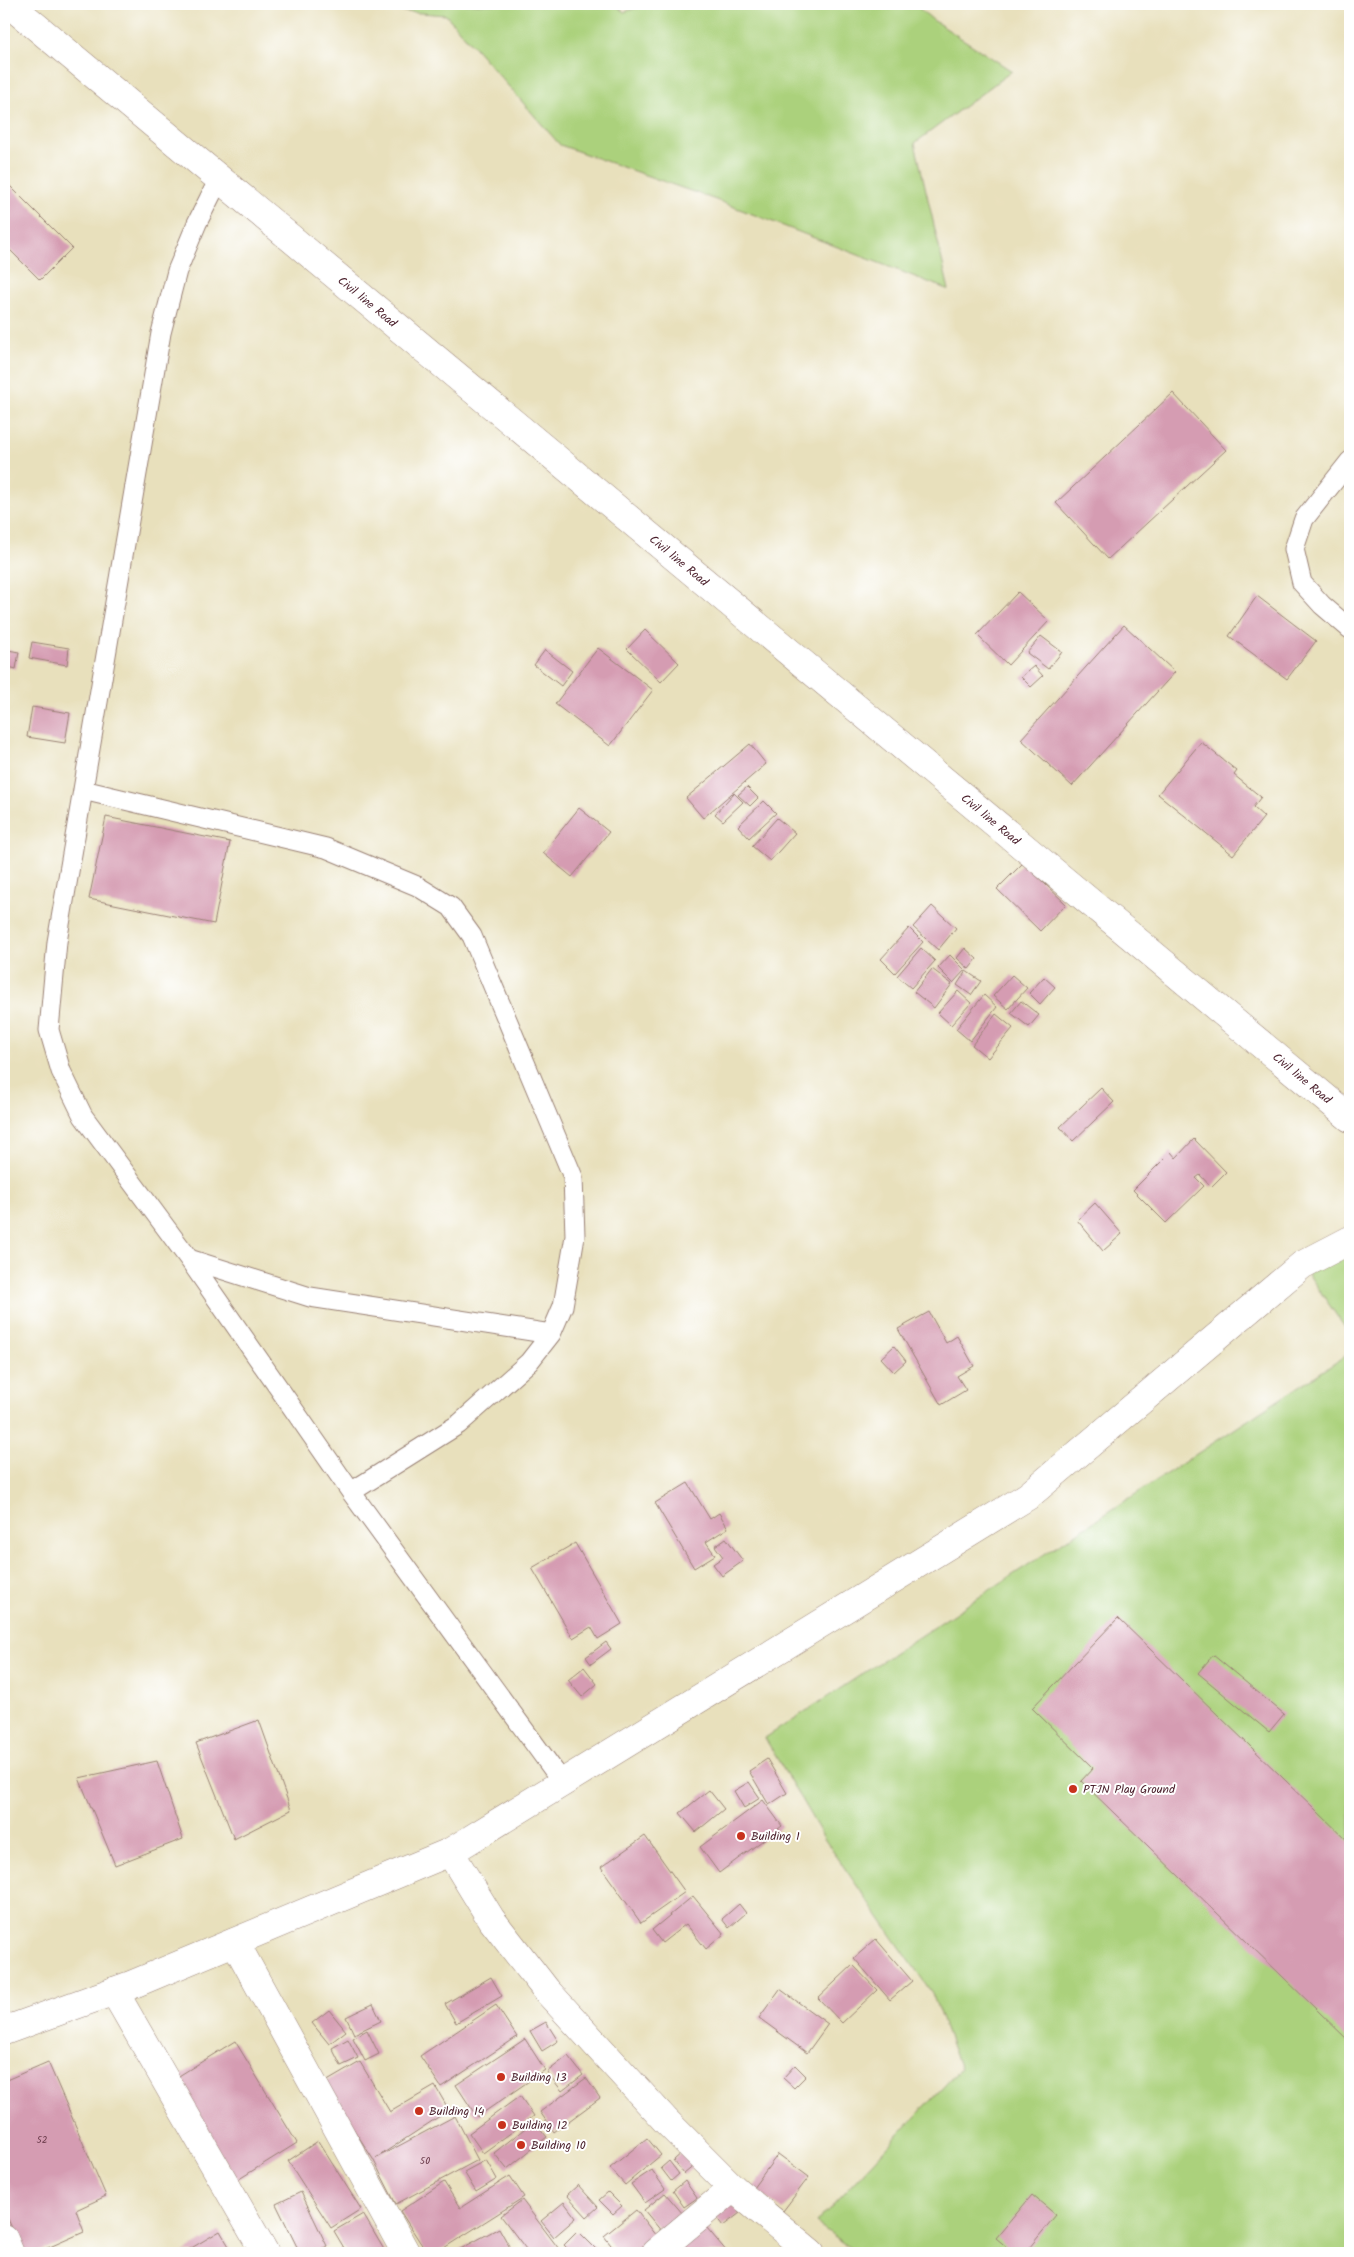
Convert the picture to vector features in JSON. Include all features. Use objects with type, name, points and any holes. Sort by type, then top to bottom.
[{"type":"street","name":"Civil line Road","points":[[9,4],[1350,1118]]},
{"type":"street","points":[[4,2032],[114,1991],[450,1852],[1028,1496],[1302,1265],[1350,1240]]},
{"type":"street","points":[[450,1852],[491,1919],[547,1992],[666,2121],[733,2188],[811,2253]]},
{"type":"street","points":[[235,1942],[406,2253]]},
{"type":"street","points":[[114,1991],[265,2253]]},
{"type":"street","points":[[655,2253],[733,2188]]},
{"type":"street","points":[[4,2239],[10,2253]]},
{"type":"lane","points":[[219,179],[197,223],[178,271],[162,333],[57,942],[49,1030],[61,1071],[83,1116],[189,1258],[351,1492],[563,1783]]},
{"type":"lane","points":[[1350,461],[1304,519],[1294,549],[1302,583],[1350,629]]},
{"type":"lane","points":[[83,790],[326,848],[417,886],[451,907],[472,936],[573,1177],[574,1236],[563,1306],[550,1334],[529,1362],[458,1424],[351,1492]]},
{"type":"lane","points":[[189,1258],[310,1297],[550,1334]]},
{"type":"green space","points":[[307,4],[614,4],[624,12],[647,4],[914,4],[933,20],[1012,71],[915,143],[949,290],[716,200],[560,145],[446,15]]},
{"type":"green space","points":[[1350,1225],[1350,1335],[1302,1265]]},
{"type":"green space","name":"PTJN Play Ground","points":[[1350,1353],[1350,2253],[858,2253],[816,2223],[960,2069],[932,1993],[825,1840],[765,1738]]},
{"type":"building","points":[[4,180],[72,248],[40,280],[4,244]]},
{"type":"building","points":[[1173,393],[1226,450],[1108,559],[1056,503]]},
{"type":"building","points":[[1018,592],[1049,621],[1008,665],[977,635]]},
{"type":"building","points":[[1257,596],[1316,641],[1287,679],[1229,636]]},
{"type":"building","points":[[1124,625],[1175,672],[1072,786],[1021,739]]},
{"type":"building","points":[[645,630],[679,663],[661,682],[627,649]]},
{"type":"building","points":[[1041,636],[1062,652],[1048,669],[1027,653]]},
{"type":"building","points":[[32,642],[69,648],[67,665],[29,658]]},
{"type":"building","points":[[598,648],[653,690],[610,746],[555,704]]},
{"type":"building","points":[[8,650],[19,652],[16,669],[5,666]]},
{"type":"building","points":[[545,650],[572,671],[561,686],[534,665]]},
{"type":"building","points":[[1034,666],[1043,676],[1031,687],[1021,677]]},
{"type":"building","points":[[32,707],[70,713],[65,743],[27,737]]},
{"type":"building","points":[[1201,742],[1237,771],[1234,775],[1261,797],[1253,807],[1264,817],[1233,855],[1158,794]]},
{"type":"building","points":[[750,744],[766,764],[703,818],[686,798]]},
{"type":"building","points":[[747,787],[758,798],[750,806],[738,795]]},
{"type":"building","points":[[734,793],[743,802],[723,821],[715,814]]},
{"type":"building","points":[[764,801],[776,813],[749,838],[738,826]]},
{"type":"building","points":[[579,808],[609,832],[572,877],[543,853]]},
{"type":"building","points":[[106,817],[230,842],[214,924],[89,899]]},
{"type":"building","points":[[777,818],[795,833],[770,861],[752,846]]},
{"type":"building","points":[[1023,863],[1066,904],[1040,931],[997,889]]},
{"type":"building","points":[[932,906],[956,928],[938,950],[913,927]]},
{"type":"building","points":[[909,928],[923,942],[895,973],[881,959]]},
{"type":"building","points":[[921,948],[935,961],[911,988],[897,976]]},
{"type":"building","points":[[965,948],[977,959],[969,969],[957,958]]},
{"type":"building","points":[[950,955],[965,970],[953,983],[938,968]]},
{"type":"building","points":[[932,969],[952,984],[934,1008],[914,992]]},
{"type":"building","points":[[966,971],[981,981],[971,995],[957,985]]},
{"type":"building","points":[[1012,975],[1027,988],[1008,1009],[993,996]]},
{"type":"building","points":[[1044,977],[1055,987],[1040,1004],[1029,993]]},
{"type":"building","points":[[958,991],[971,1003],[951,1025],[938,1013]]},
{"type":"building","points":[[984,995],[997,1007],[970,1041],[956,1029]]},
{"type":"building","points":[[1021,1001],[1039,1015],[1029,1027],[1011,1013]]},
{"type":"building","points":[[996,1014],[1013,1028],[988,1058],[972,1045]]},
{"type":"building","points":[[1101,1088],[1114,1102],[1073,1141],[1060,1127]]},
{"type":"building","points":[[1194,1139],[1226,1172],[1211,1187],[1200,1175],[1196,1178],[1204,1186],[1166,1223],[1133,1190],[1171,1152],[1176,1158]]},
{"type":"building","points":[[1095,1203],[1122,1234],[1103,1251],[1077,1220]]},
{"type":"building","points":[[929,1312],[946,1343],[957,1336],[974,1366],[957,1376],[966,1390],[941,1405],[898,1329]]},
{"type":"building","points":[[894,1346],[906,1361],[894,1372],[881,1358]]},
{"type":"building","points":[[688,1483],[710,1519],[719,1513],[728,1528],[706,1542],[715,1555],[694,1568],[655,1503]]},
{"type":"building","points":[[726,1538],[743,1561],[722,1576],[713,1564],[723,1557],[715,1546]]},
{"type":"building","points":[[575,1543],[622,1624],[598,1639],[591,1627],[573,1638],[532,1568]]},
{"type":"building","points":[[1118,1618],[1350,1843],[1350,2042],[1081,1781],[1093,1768],[1032,1708]]},
{"type":"building","points":[[606,1642],[611,1649],[591,1664],[586,1657]]},
{"type":"building","points":[[1213,1655],[1284,1714],[1269,1732],[1198,1673]]},
{"type":"building","points":[[584,1667],[597,1684],[582,1697],[568,1680]]},
{"type":"building","points":[[259,1720],[291,1810],[234,1839],[196,1743]]},
{"type":"building","points":[[767,1759],[787,1793],[769,1805],[749,1771]]},
{"type":"building","points":[[157,1761],[183,1839],[115,1865],[79,1778]]},
{"type":"building","points":[[749,1782],[760,1798],[744,1808],[734,1791]]},
{"type":"building","points":[[709,1790],[724,1809],[696,1832],[680,1813]]},
{"type":"building","name":"Building 1","points":[[763,1800],[782,1826],[719,1873],[700,1847]]},
{"type":"building","points":[[645,1836],[685,1892],[641,1923],[601,1867]]},
{"type":"building","points":[[693,1896],[724,1934],[706,1949],[686,1924],[662,1943],[652,1930]]},
{"type":"building","points":[[739,1904],[746,1913],[729,1928],[722,1919]]},
{"type":"building","points":[[876,1939],[912,1981],[890,2000],[854,1958]]},
{"type":"building","points":[[853,1965],[877,1990],[842,2023],[818,1998]]},
{"type":"building","points":[[491,1977],[502,1996],[456,2023],[445,2004]]},
{"type":"building","points":[[780,1989],[828,2024],[807,2053],[759,2018]]},
{"type":"building","points":[[373,2004],[381,2021],[354,2034],[346,2017]]},
{"type":"building","points":[[496,2005],[517,2037],[441,2087],[420,2056]]},
{"type":"building","points":[[329,2010],[346,2031],[329,2044],[312,2023]]},
{"type":"building","points":[[546,2022],[558,2041],[542,2051],[530,2031]]},
{"type":"building","points":[[367,2030],[379,2054],[365,2061],[353,2038]]},
{"type":"building","points":[[348,2039],[358,2058],[341,2066],[332,2048]]},
{"type":"building","name":"Building 13","points":[[525,2039],[545,2070],[477,2117],[456,2085]]},
{"type":"building","points":[[235,2041],[297,2143],[236,2181],[174,2079]]},
{"type":"building","points":[[568,2056],[583,2075],[562,2091],[547,2072]]},
{"type":"building","points":[[48,2062],[106,2196],[76,2210],[84,2232],[36,2253],[23,2253],[4,2210],[4,2081]]},
{"type":"building","points":[[360,2062],[390,2112],[435,2086],[449,2110],[376,2158],[455,2116],[478,2160],[396,2204],[373,2159],[324,2083]]},
{"type":"building","points":[[795,2065],[806,2076],[794,2088],[783,2078]]},
{"type":"building","points":[[586,2078],[600,2098],[554,2132],[540,2112]]},
{"type":"building","name":"Building 12","points":[[520,2096],[534,2116],[483,2153],[469,2133]]},
{"type":"building","name":"Building 10","points":[[534,2121],[547,2137],[507,2169],[494,2153]]},
{"type":"building","points":[[647,2138],[661,2155],[625,2185],[610,2168]]},
{"type":"building","points":[[318,2141],[361,2209],[331,2228],[288,2161]]},
{"type":"building","points":[[683,2151],[695,2165],[684,2174],[673,2160]]},
{"type":"building","points":[[778,2154],[809,2177],[783,2211],[753,2188]]},
{"type":"building","points":[[486,2160],[497,2179],[476,2192],[464,2172]]},
{"type":"building","points":[[669,2161],[679,2174],[671,2181],[661,2168]]},
{"type":"building","points":[[652,2170],[665,2189],[645,2203],[631,2184]]},
{"type":"building","points":[[510,2176],[524,2197],[436,2253],[427,2253],[400,2211],[444,2182],[460,2208]]},
{"type":"building","points":[[685,2181],[697,2198],[684,2207],[673,2191]]},
{"type":"building","points":[[578,2185],[598,2207],[587,2217],[567,2195]]},
{"type":"building","points":[[301,2192],[327,2246],[313,2253],[300,2253],[276,2204]]},
{"type":"building","points":[[608,2192],[622,2206],[613,2214],[599,2200]]},
{"type":"building","points":[[665,2193],[683,2214],[662,2232],[644,2210]]},
{"type":"building","points":[[1032,2195],[1056,2215],[1025,2253],[1014,2253],[996,2238]]},
{"type":"building","points":[[730,2199],[740,2213],[723,2226],[713,2213]]},
{"type":"building","points":[[522,2200],[562,2253],[529,2253],[501,2216]]},
{"type":"building","points":[[564,2202],[576,2218],[554,2237],[541,2221]]},
{"type":"building","points":[[636,2210],[656,2236],[635,2253],[617,2253],[604,2236]]},
{"type":"building","points":[[363,2214],[386,2253],[347,2253],[334,2231]]},
{"type":"building","points":[[701,2221],[728,2253],[664,2253]]},
{"type":"building","points":[[499,2228],[513,2253],[453,2253]]},
{"type":"building","points":[[220,2231],[233,2253],[183,2253]]},
{"type":"building","points":[[578,2231],[600,2253],[572,2253],[564,2245]]},
{"type":"place","name":"PTJN Play Ground","points":[[1073,1789]]},
{"type":"place","name":"Building 1","points":[[741,1836]]},
{"type":"place","name":"Building 13","points":[[501,2077]]},
{"type":"place","name":"Building 14","points":[[419,2111]]},
{"type":"place","name":"Building 12","points":[[502,2125]]},
{"type":"place","name":"Building 10","points":[[521,2145]]}]
